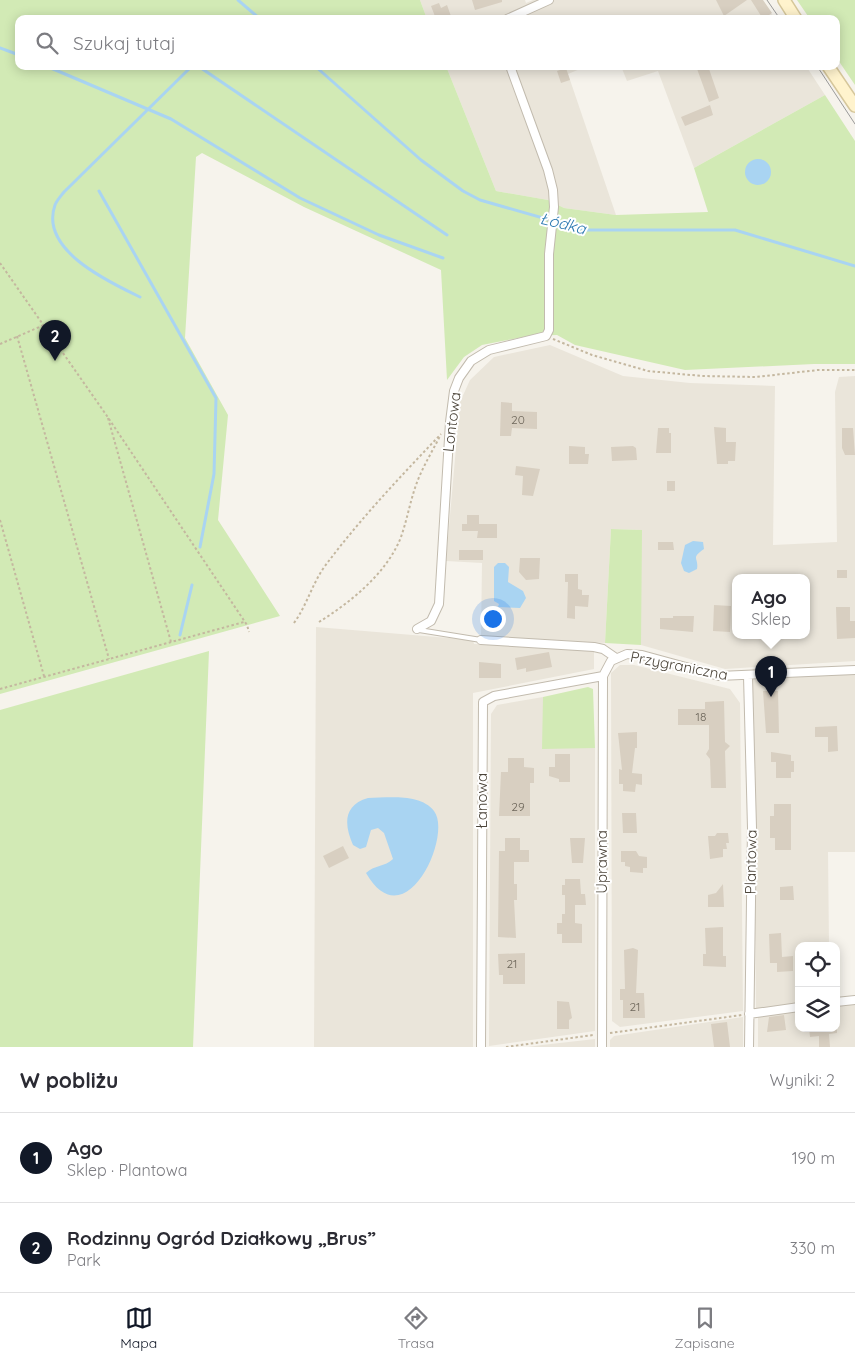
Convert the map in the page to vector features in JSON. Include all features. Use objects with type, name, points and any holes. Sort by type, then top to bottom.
[{"type":"main road","points":[[784,0],[793,15]]},
{"type":"main road","points":[[831,70],[855,106]]},
{"type":"street","points":[[515,15],[549,0]]},
{"type":"street","points":[[511,70],[548,170],[554,207],[551,236],[549,330],[546,336]]},
{"type":"street","name":"Lontowa","points":[[417,629],[432,621],[439,604],[450,422],[454,391],[459,378],[471,362],[489,350],[546,336]]},
{"type":"street","name":"Przygraniczna","points":[[481,640],[594,647],[603,649],[616,658],[627,654],[642,655],[719,676],[855,670]]},
{"type":"street","points":[[603,676],[607,666],[616,658]]},
{"type":"street","name":"Uprawna","points":[[602,1047],[603,676]]},
{"type":"street","name":"Łanowa","points":[[481,1047],[483,702],[494,696],[603,676]]},
{"type":"street","name":"Plantowa","points":[[748,676],[752,828],[749,1047]]},
{"type":"street","points":[[840,1002],[855,1000]]},
{"type":"street","points":[[749,1014],[795,1008]]},
{"type":"lane","name":"Przygraniczna","points":[[417,629],[481,640]]},
{"type":"path","points":[[0,262],[107,416],[249,632]]},
{"type":"path","points":[[0,344],[44,325]]},
{"type":"path","points":[[17,336],[109,659]]},
{"type":"path","points":[[546,336],[592,355],[648,371],[702,376],[756,377],[818,370],[855,370]]},
{"type":"path","points":[[107,416],[171,642]]},
{"type":"path","points":[[294,623],[303,611],[324,568],[339,548],[450,422]]},
{"type":"path","points":[[319,622],[340,609],[372,579],[388,559],[400,538],[417,482],[441,434]]},
{"type":"path","points":[[0,520],[44,678]]},
{"type":"path","points":[[0,689],[244,622]]},
{"type":"path","points":[[506,1047],[749,1014]]},
{"type":"shaded area","points":[[420,0],[525,0],[526,3],[533,0],[762,0],[772,15],[426,15]]},
{"type":"shaded area","points":[[448,70],[578,70],[568,74],[616,215],[564,208],[548,200],[496,191]]},
{"type":"shaded area","points":[[623,70],[809,70],[825,95],[694,168],[658,71],[627,81]]},
{"type":"shaded area","points":[[550,345],[623,376],[690,383],[775,386],[773,545],[837,542],[835,392],[839,377],[855,376],[855,661],[725,669],[641,645],[641,530],[611,529],[605,643],[481,636],[482,563],[446,561],[460,402],[470,380],[494,357]]},
{"type":"shaded area","points":[[316,627],[473,640],[474,644],[594,649],[594,669],[473,693],[473,1047],[314,1047]]},
{"type":"shaded area","points":[[620,665],[634,665],[730,689],[740,703],[743,1011],[620,1027],[612,1021],[611,673]]},
{"type":"shaded area","points":[[824,674],[855,674],[855,852],[828,852],[829,942],[795,942],[795,1004],[756,1009],[753,680]]},
{"type":"shaded area","points":[[543,697],[543,748],[595,748],[595,1031],[489,1046],[491,714],[497,705]]},
{"type":"shaded area","points":[[855,1003],[855,1047],[758,1047],[758,1016],[795,1011],[795,1032],[840,1032],[840,1005]]},
{"type":"shaded area","points":[[743,1017],[743,1047],[610,1047],[610,1040],[614,1036]]},
{"type":"shaded area","points":[[595,1039],[595,1047],[528,1047],[542,1045]]},
{"type":"green space","points":[[0,0],[420,0],[426,15],[15,15],[15,70],[448,70],[496,191],[548,200],[564,208],[616,215],[708,212],[694,168],[825,95],[855,141],[855,364],[685,370],[575,345],[557,335],[528,336],[482,345],[464,357],[447,380],[441,270],[304,207],[202,153],[196,157],[185,338],[228,415],[218,520],[280,616],[0,694]]},
{"type":"green space","points":[[797,0],[855,0],[855,85],[840,63],[840,15],[807,15]]},
{"type":"green space","points":[[611,529],[642,530],[641,645],[605,643]]},
{"type":"green space","points":[[209,651],[193,1047],[0,1047],[0,710]]},
{"type":"green space","points":[[588,687],[593,689],[595,748],[542,749],[543,697]]},
{"type":"water","points":[[758,159],[767,163],[771,172],[767,181],[758,185],[749,181],[745,172],[749,163]]},
{"type":"water","points":[[693,541],[703,542],[704,549],[696,557],[697,569],[689,573],[684,571],[681,563],[685,545]]},
{"type":"water","points":[[498,563],[505,563],[509,567],[508,582],[523,591],[526,598],[520,608],[498,607],[499,604],[494,601],[494,567]]},
{"type":"water","points":[[394,797],[412,799],[428,805],[434,811],[438,823],[437,840],[431,859],[422,876],[410,890],[396,895],[381,891],[366,873],[393,859],[384,833],[378,828],[371,830],[366,847],[360,849],[353,845],[348,830],[348,817],[354,805],[368,798]]},
{"type":"building","points":[[472,0],[502,0],[502,2],[475,10]]},
{"type":"building","points":[[716,0],[747,0],[725,15],[724,15]]},
{"type":"building","points":[[751,0],[763,0],[772,13],[760,15]]},
{"type":"building","points":[[439,3],[441,8],[447,5],[451,15],[434,15],[431,6]]},
{"type":"building","points":[[567,70],[570,80],[561,83],[557,71]]},
{"type":"building","points":[[697,70],[709,70],[719,98],[709,102]]},
{"type":"building","points":[[710,105],[713,115],[685,126],[681,117]]},
{"type":"building","points":[[501,402],[512,403],[512,411],[537,412],[537,429],[512,428],[511,436],[500,436]]},
{"type":"building","points":[[714,427],[726,428],[726,442],[736,442],[735,461],[728,461],[728,464],[717,464]]},
{"type":"building","points":[[658,428],[669,428],[669,433],[671,433],[671,453],[656,453]]},
{"type":"building","points":[[842,428],[853,428],[855,455],[845,455],[842,448]]},
{"type":"building","points":[[569,446],[585,447],[585,454],[589,454],[588,464],[569,464]]},
{"type":"building","points":[[633,446],[636,448],[637,460],[612,461],[611,447]]},
{"type":"building","points":[[516,466],[540,469],[533,496],[522,495],[523,476],[515,475]]},
{"type":"building","points":[[667,481],[675,481],[675,491],[667,491]]},
{"type":"building","points":[[467,515],[479,515],[479,524],[497,524],[497,538],[477,538],[478,531],[462,531],[462,524],[467,524]]},
{"type":"building","points":[[658,542],[673,542],[674,550],[658,550]]},
{"type":"building","points":[[459,550],[483,550],[483,560],[459,560]]},
{"type":"building","points":[[520,558],[540,558],[539,579],[526,580],[519,572]]},
{"type":"building","points":[[837,570],[847,570],[847,578],[837,578]]},
{"type":"building","points":[[565,574],[578,574],[578,589],[582,590],[582,595],[589,595],[588,607],[575,606],[575,619],[567,618],[568,582],[565,582]]},
{"type":"building","points":[[714,605],[731,606],[730,632],[713,631]]},
{"type":"building","points":[[836,607],[850,607],[850,621],[855,621],[855,638],[837,639]]},
{"type":"building","points":[[673,616],[694,616],[693,632],[660,629],[660,618],[673,618]]},
{"type":"building","points":[[549,652],[552,667],[526,672],[526,668],[517,670],[515,658]]},
{"type":"building","points":[[479,662],[501,664],[501,678],[479,678]]},
{"type":"building","points":[[763,691],[778,691],[779,733],[766,733]]},
{"type":"building","points":[[724,701],[725,742],[730,746],[725,751],[726,788],[711,788],[710,759],[706,754],[709,749],[709,725],[678,725],[678,709],[705,709],[705,702]]},
{"type":"building","points":[[837,726],[838,751],[828,752],[828,737],[815,737],[815,727]]},
{"type":"building","points":[[637,732],[637,748],[635,748],[632,773],[642,774],[642,785],[636,784],[635,792],[623,791],[623,784],[619,784],[619,769],[622,770],[618,733]]},
{"type":"building","points":[[771,752],[791,755],[791,761],[794,761],[794,772],[791,772],[791,778],[776,778],[776,762],[771,762]]},
{"type":"building","points":[[555,754],[570,754],[570,782],[559,782],[559,779],[549,776],[549,767],[555,767]]},
{"type":"building","points":[[508,758],[524,758],[524,767],[534,768],[534,783],[530,783],[530,816],[499,816],[501,772],[508,772]]},
{"type":"building","points":[[774,804],[791,804],[791,850],[775,850],[775,838],[770,838],[770,816],[774,816]]},
{"type":"building","points":[[622,813],[636,813],[637,833],[623,833]]},
{"type":"building","points":[[717,833],[728,833],[729,843],[726,843],[727,849],[723,849],[723,857],[710,859],[708,836],[715,836]]},
{"type":"building","points":[[505,838],[520,838],[520,850],[529,850],[529,862],[514,862],[514,884],[517,884],[517,900],[514,900],[516,938],[498,937],[499,851],[505,851]]},
{"type":"building","points":[[570,838],[585,838],[583,863],[572,863]]},
{"type":"building","points":[[343,846],[349,858],[329,868],[323,856]]},
{"type":"building","points":[[621,851],[636,851],[639,856],[647,857],[647,868],[643,868],[643,873],[630,872],[630,867],[625,866],[625,862],[621,862]]},
{"type":"building","points":[[565,879],[580,879],[581,894],[585,894],[586,905],[575,905],[575,923],[582,924],[582,943],[562,943],[562,934],[557,934],[557,923],[562,923],[562,914],[565,914],[565,895],[562,895],[562,885],[565,885]]},
{"type":"building","points":[[723,884],[724,907],[708,907],[708,895],[716,893]]},
{"type":"building","points":[[793,886],[794,900],[780,900],[780,887]]},
{"type":"building","points":[[723,927],[723,956],[726,956],[726,967],[703,966],[703,954],[706,954],[705,928]]},
{"type":"building","points":[[781,933],[782,957],[793,956],[793,971],[777,972],[777,963],[770,963],[769,934]]},
{"type":"building","points":[[633,948],[638,950],[636,993],[644,993],[645,1018],[623,1018],[623,1000],[620,1000],[620,989],[625,989],[624,950]]},
{"type":"building","points":[[525,953],[525,984],[503,984],[503,975],[499,975],[498,954]]},
{"type":"building","points":[[557,1001],[569,1002],[572,1018],[569,1020],[569,1029],[557,1029]]},
{"type":"building","points":[[784,1015],[786,1030],[767,1032],[769,1017]]},
{"type":"building","points":[[727,1022],[730,1047],[714,1047],[711,1024]]},
{"type":"building","points":[[809,1032],[837,1032],[829,1034],[830,1047],[819,1047],[819,1036],[810,1037]]},
{"type":"waterway","name":"Łódka","points":[[238,0],[255,15]]},
{"type":"waterway","points":[[0,48],[15,54]]},
{"type":"waterway","points":[[55,70],[171,119],[300,198],[379,235],[443,258]]},
{"type":"waterway","points":[[140,297],[95,273],[67,250],[57,236],[53,221],[55,205],[64,192],[188,70]]},
{"type":"waterway","points":[[204,70],[447,235]]},
{"type":"waterway","name":"Łódka","points":[[320,70],[421,160],[463,191],[480,200],[585,230],[735,230],[855,266]]},
{"type":"waterway","points":[[99,191],[216,398],[214,474],[200,547]]},
{"type":"waterway","points":[[180,635],[192,585]]},
{"type":"tram line","points":[[767,0],[777,15]]},
{"type":"tram line","points":[[820,70],[855,124]]},
{"type":"place","name":"Rodzinny Ogród Działkowy „Brus”","points":[[55,361]]},
{"type":"place","name":"Ago","points":[[771,697]]}]
